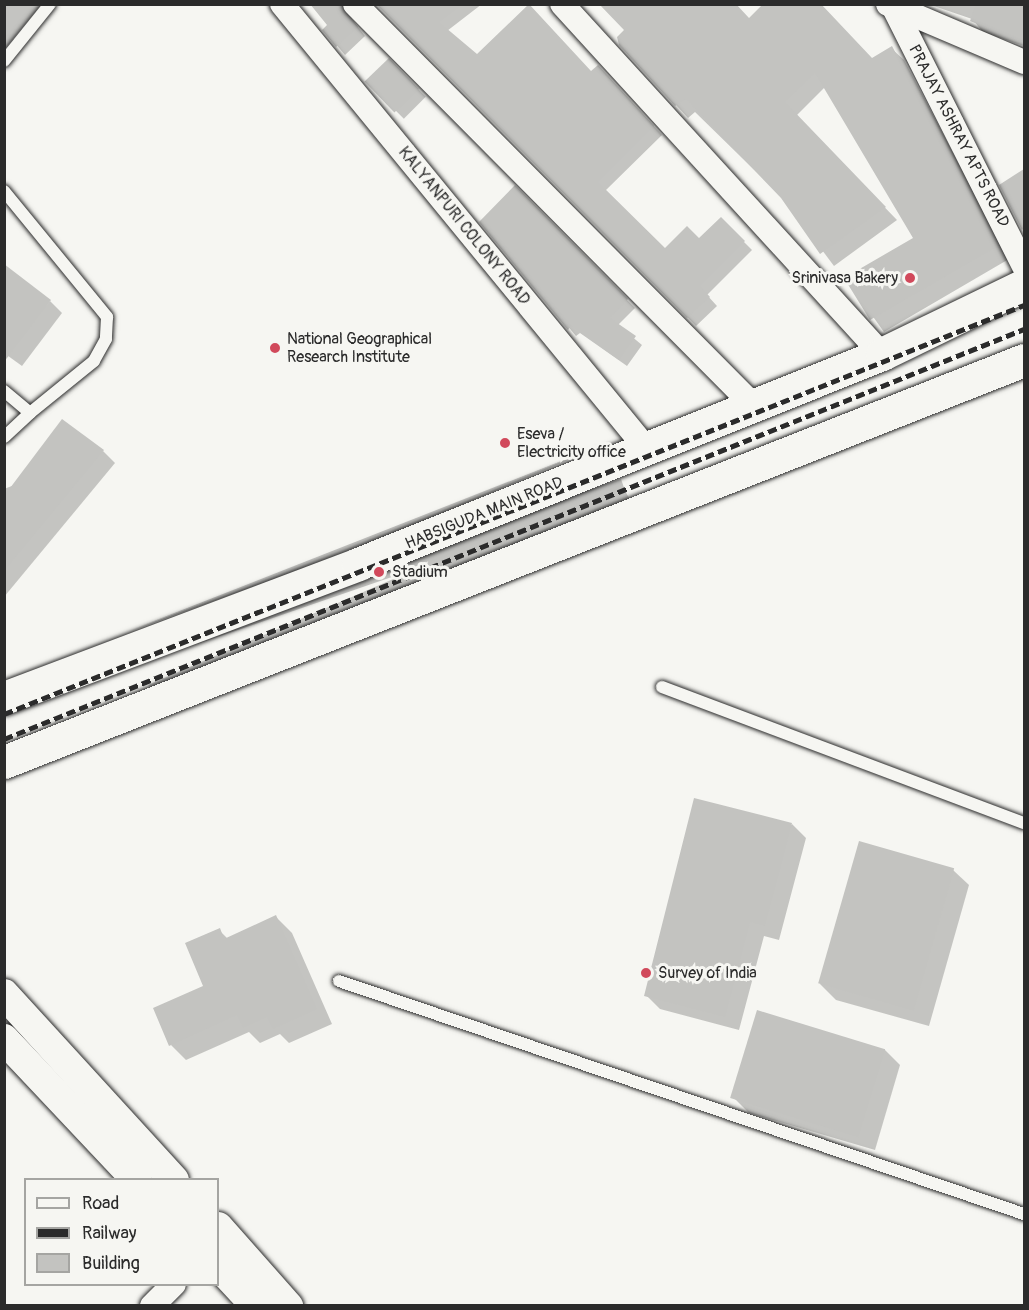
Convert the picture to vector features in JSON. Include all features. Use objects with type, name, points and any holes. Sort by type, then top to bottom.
[{"type":"main road","name":"HABSIGUDA MAIN ROAD","points":[[4,698],[358,564],[645,447],[882,354],[1024,285]]},
{"type":"main road","points":[[4,762],[1024,360]]},
{"type":"street","name":"KALYANPURI COLONY ROAD","points":[[282,4],[645,447]]},
{"type":"street","points":[[355,4],[753,405]]},
{"type":"street","points":[[562,4],[882,354]]},
{"type":"street","points":[[890,5],[1024,62]]},
{"type":"street","name":"PRAJAY ASHRAY APTS ROAD","points":[[890,5],[1024,266]]},
{"type":"street","points":[[9,1006],[173,1178]]},
{"type":"street","points":[[4,1038],[136,1178]]},
{"type":"street","points":[[219,1228],[288,1305]]},
{"type":"street","points":[[219,1266],[256,1305]]},
{"type":"street","points":[[152,1305],[172,1286]]},
{"type":"lane","points":[[4,61],[50,4]]},
{"type":"lane","points":[[4,437],[94,361],[106,339],[107,318],[7,201]]},
{"type":"lane","points":[[4,391],[30,413]]},
{"type":"lane","points":[[662,687],[1024,823]]},
{"type":"lane","points":[[339,981],[1024,1214]]},
{"type":"building","points":[[310,4],[341,4],[358,27],[336,47],[322,30],[327,25]]},
{"type":"building","points":[[376,4],[463,4],[439,22],[477,54],[529,4],[591,71],[598,65],[654,126],[598,182],[665,248],[687,226],[699,238],[721,217],[745,241],[700,286],[710,297],[687,318]]},
{"type":"building","points":[[599,4],[736,4],[749,18],[763,4],[821,4],[872,58],[892,46],[998,246],[870,320],[844,278],[913,238],[815,73],[785,102],[886,207],[820,254],[781,198],[686,99],[675,106],[619,45],[617,37],[624,30]]},
{"type":"building","points":[[976,4],[1024,4],[1024,42],[970,21]]},
{"type":"building","points":[[389,58],[419,89],[394,113],[365,82]]},
{"type":"building","points":[[1024,169],[1024,228],[1022,230],[999,185]]},
{"type":"building","points":[[515,185],[628,299],[610,318],[636,336],[619,360],[571,326],[568,330],[479,222]]},
{"type":"building","points":[[4,264],[51,300],[4,362]]},
{"type":"building","points":[[62,419],[104,450],[4,571],[4,496]]},
{"type":"building","points":[[607,443],[351,547],[126,632]]},
{"type":"building","points":[[621,479],[627,496],[138,664],[132,647]]},
{"type":"building","points":[[694,798],[792,823],[765,926],[750,922],[725,1017],[644,996]]},
{"type":"building","points":[[859,841],[954,868],[913,1011],[818,983]]},
{"type":"building","points":[[276,915],[317,1009],[273,1029],[267,1017],[243,1028],[237,1015],[169,1046],[153,1008],[203,986],[185,943],[220,928],[224,939]]},
{"type":"building","points":[[757,1010],[885,1049],[858,1137],[730,1098]]},
{"type":"railway","points":[[4,714],[1024,305]]},
{"type":"railway","points":[[4,739],[1024,329]]},
{"type":"place","name":"Srinivasa Bakery","points":[[910,278]]},
{"type":"place","name":"National Geographical Research Institute","points":[[275,348]]},
{"type":"place","name":"Eseva / Electricity office","points":[[505,443]]},
{"type":"place","name":"Stadium","points":[[379,572]]},
{"type":"place","name":"Survey of India","points":[[646,973]]}]
